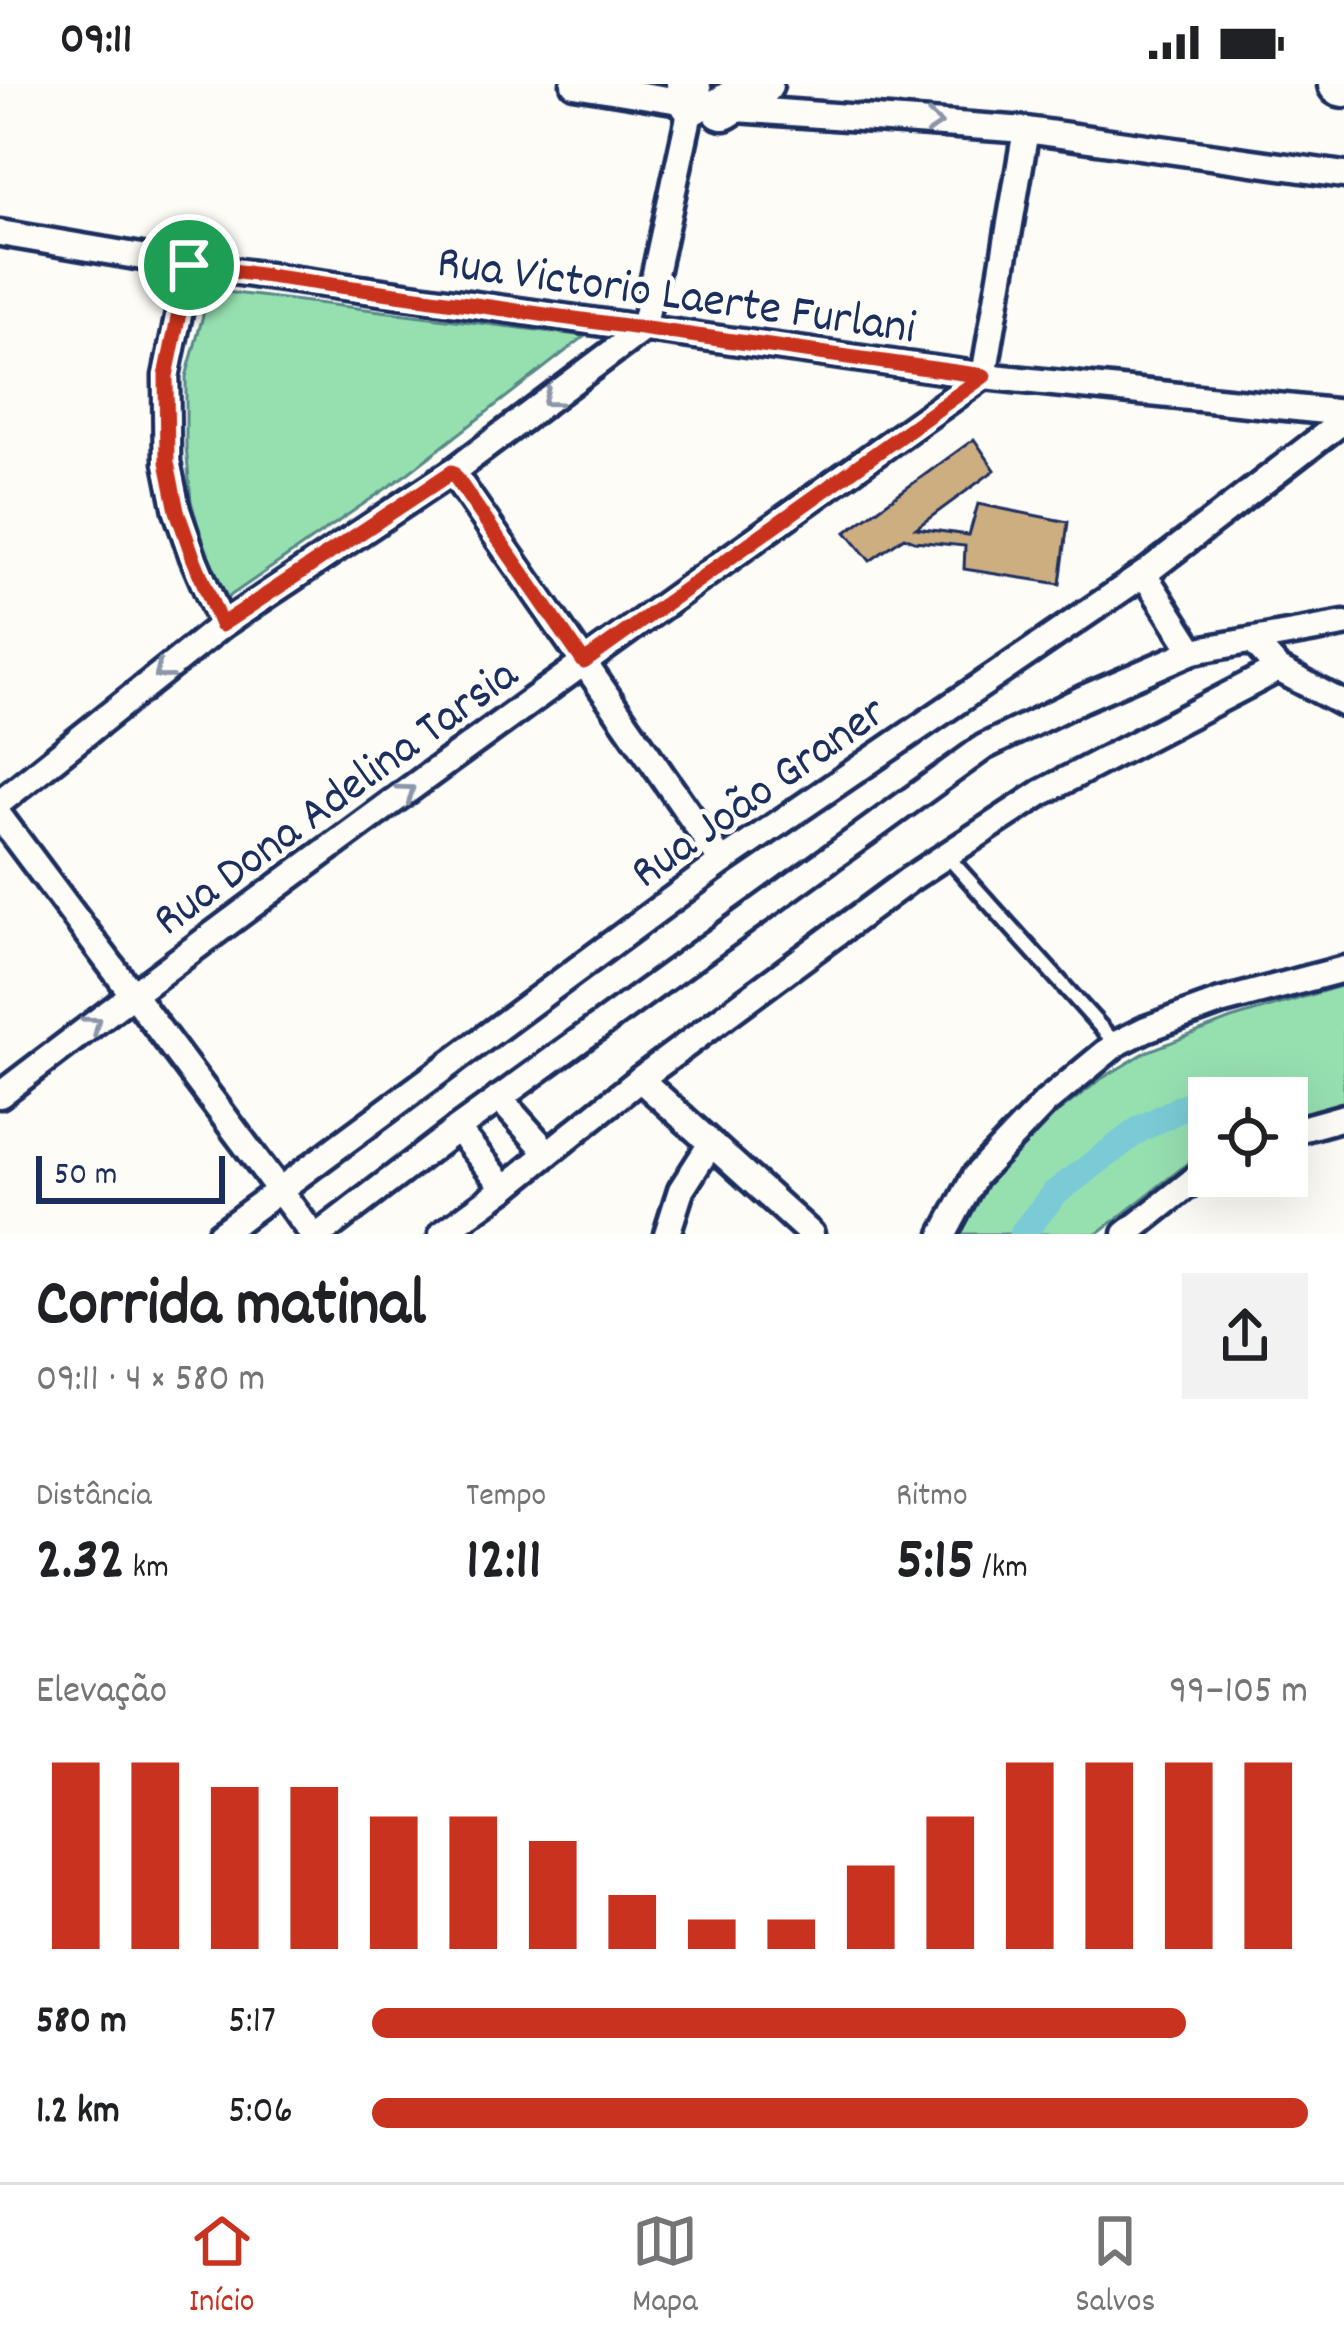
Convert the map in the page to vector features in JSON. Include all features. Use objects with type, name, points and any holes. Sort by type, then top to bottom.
[{"type":"highway","points":[[701,98],[761,84]]},
{"type":"street","points":[[574,84],[1026,130],[1344,175]]},
{"type":"street","points":[[0,802],[221,625],[452,472],[644,329],[701,98]]},
{"type":"street","points":[[984,376],[1026,130]]},
{"type":"street","name":"Rua Victorio Laerte Furlani","points":[[0,233],[189,265],[984,376],[1344,416]]},
{"type":"street","points":[[189,265],[166,376],[167,462],[177,511],[221,625]]},
{"type":"street","name":"Rua Dona Adelina Tarsia","points":[[0,1095],[584,662],[984,376]]},
{"type":"street","name":"Rua João Graner","points":[[220,1234],[722,862],[1144,574],[1344,416]]},
{"type":"street","points":[[452,472],[722,862]]},
{"type":"street","points":[[1144,574],[1193,651]]},
{"type":"street","points":[[0,818],[279,1192],[316,1234],[984,746],[1193,651],[1344,624]]},
{"type":"street","points":[[1253,640],[1278,669],[1344,706]]},
{"type":"street","points":[[442,1234],[640,1079],[946,855],[1041,793],[1278,669]]},
{"type":"street","points":[[944,1234],[975,1176],[1046,1102],[1116,1043],[1220,1002],[1344,969]]},
{"type":"street","points":[[640,1079],[811,1234]]},
{"type":"street","points":[[499,1098],[547,1152]]},
{"type":"street","points":[[1308,1126],[1344,1117]]},
{"type":"street","points":[[458,1129],[505,1187]]},
{"type":"street","points":[[667,1234],[681,1190],[710,1145]]},
{"type":"street","points":[[1126,1234],[1188,1185]]},
{"type":"lane","points":[[946,855],[1116,1043]]},
{"type":"green space","points":[[210,290],[585,336],[407,474],[227,598],[191,501],[186,446],[186,377]]},
{"type":"green space","points":[[1344,985],[1344,1103],[1308,1113],[1308,1077],[1188,1077],[1188,1163],[1097,1234],[958,1234],[989,1176],[1048,1120],[1146,1052],[1231,1019]]},
{"type":"building","points":[[974,439],[995,470],[916,528],[969,535],[978,504],[1068,522],[1060,584],[964,569],[965,546],[904,537],[870,561],[846,532]]},
{"type":"waterway","points":[[1022,1234],[1055,1193],[1140,1129],[1188,1105]]},
{"type":"route","points":[[189,265],[984,376],[584,662],[452,472],[221,625],[177,511],[167,462],[166,376],[189,265]]}]
